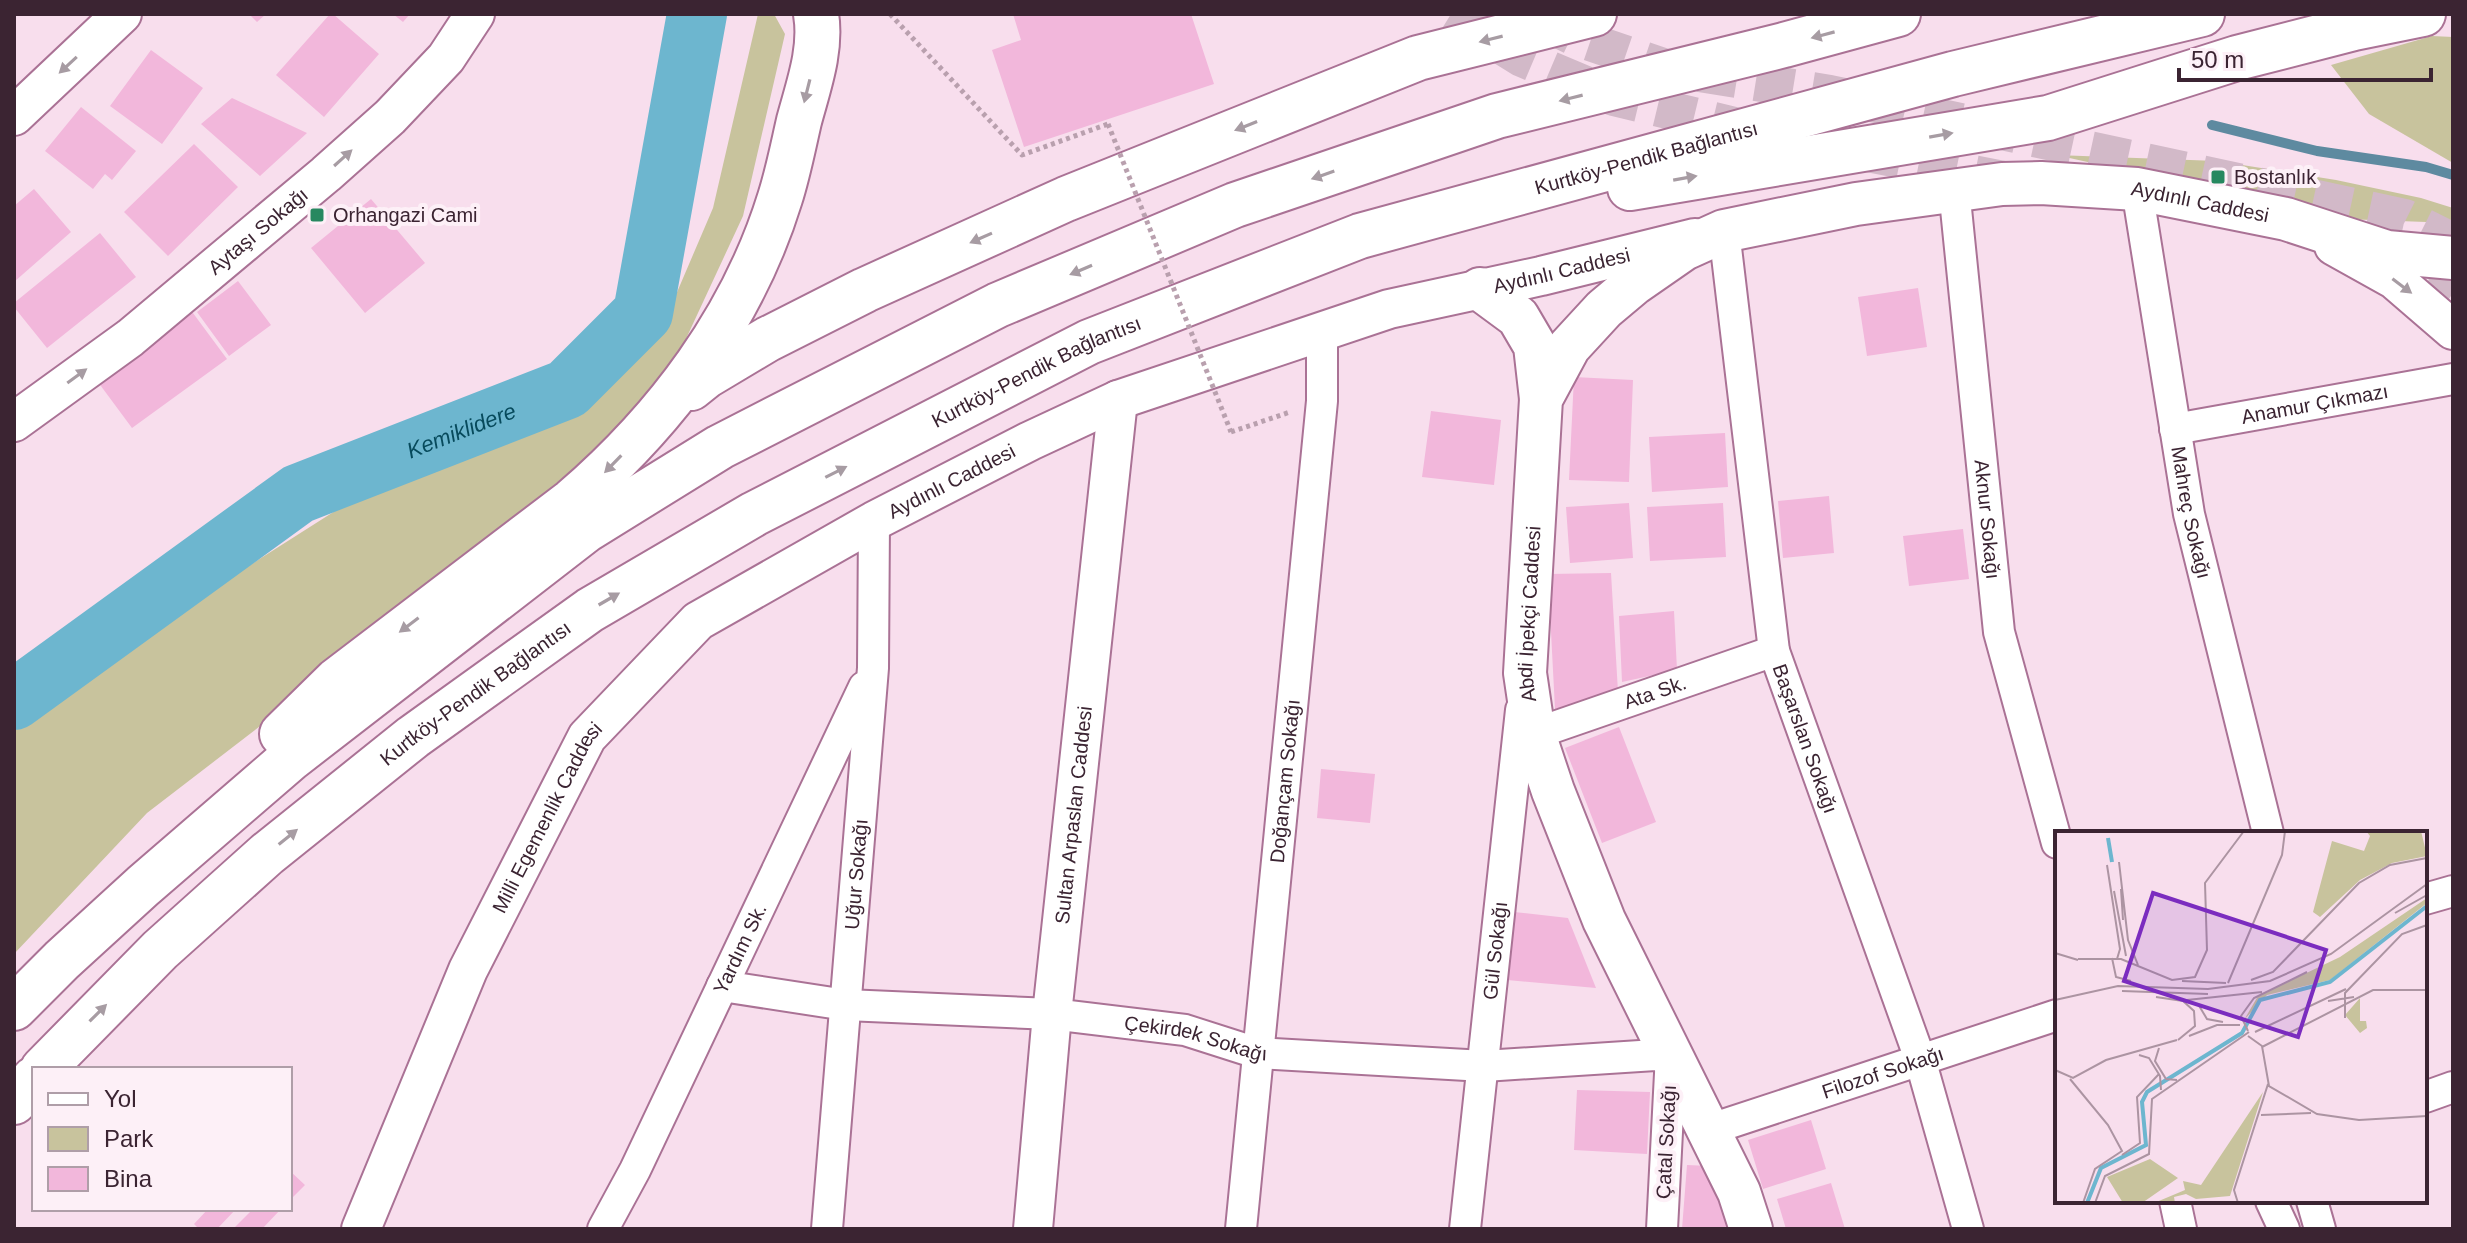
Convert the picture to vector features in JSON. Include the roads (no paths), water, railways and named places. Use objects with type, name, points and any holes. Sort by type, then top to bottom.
[{"type":"highway","points":[[143,886],[265,750],[337,680],[610,469],[683,385],[724,325],[757,258],[780,199],[812,73],[819,30],[816,14]]},
{"type":"highway","points":[[653,420],[706,376],[768,339],[865,290],[1066,199],[1418,58],[1594,14]]},
{"type":"highway","points":[[14,1008],[143,886],[290,759],[586,530],[720,447],[998,305],[1235,205],[1497,116],[1898,14]]},
{"type":"highway","name":"Kurtköy-Pendik Bağlantısı","points":[[45,1067],[160,950],[267,854],[413,737],[590,610],[754,514],[1089,342],[1360,236],[1953,74],[2202,14]]},
{"type":"highway","points":[[1360,236],[2048,118],[2237,58],[2423,14]]},
{"type":"highway","points":[[14,1102],[32,1081]]},
{"type":"main road","name":"Aydınlı Caddesi","points":[[1724,231],[1829,209],[1954,189],[2041,183],[2137,189],[2286,219],[2453,233]]},
{"type":"main road","name":"Aydınlı Caddesi","points":[[2286,219],[2387,252],[2453,258]]},
{"type":"main road","name":"Abdi İpekçi Caddesi","points":[[1724,231],[1684,249],[1604,309],[1569,347],[1541,399],[1525,673],[1534,734],[1604,920],[1739,1192],[1751,1229]]},
{"type":"main road","points":[[1480,289],[1518,317],[1535,346],[1541,399]]},
{"type":"street","points":[[14,116],[122,14]]},
{"type":"street","name":"Aytaşı Sokağı","points":[[14,422],[130,338],[326,174],[390,117],[446,58],[475,14]]},
{"type":"street","name":"Aknur Sokağı","points":[[1954,189],[1999,632],[2055,836]]},
{"type":"street","name":"Mahreç Sokağı","points":[[2137,189],[2189,514],[2268,831]]},
{"type":"street","points":[[2286,219],[2395,280],[2453,330]]},
{"type":"street","name":"Aydınlı Caddesi","points":[[874,521],[1118,400],[1389,309],[1724,231]]},
{"type":"street","name":"Başarslan Sokağı","points":[[1724,231],[1774,651],[1920,1059],[1968,1229]]},
{"type":"street","name":"Doğançam Sokağı","points":[[1241,1229],[1322,401],[1322,333]]},
{"type":"street","name":"Anamur Çıkmazı","points":[[2175,429],[2453,379]]},
{"type":"street","name":"Sultan Arpaslan Caddesi","points":[[1033,1229],[1052,1014],[1118,400]]},
{"type":"street","name":"Uğur Sokağı","points":[[827,1229],[873,668],[874,521]]},
{"type":"street","name":"Milli Egemenlik Caddesi","points":[[361,1229],[468,970],[587,737],[698,621],[874,521]]},
{"type":"street","name":"Ata Sk.","points":[[1534,734],[1774,651]]},
{"type":"street","name":"Yardım Sk.","points":[[603,1229],[635,1170],[873,668]]},
{"type":"street","name":"Gül Sokağı","points":[[1465,1229],[1525,673]]},
{"type":"street","points":[[2427,898],[2453,891]]},
{"type":"street","name":"Çekirdek Sokağı","points":[[722,986],[846,1005],[1052,1014],[1185,1030],[1257,1053],[1484,1066],[1671,1054]]},
{"type":"street","name":"Filozof Sokağı","points":[[1708,1130],[2055,1016]]},
{"type":"street","name":"Çatal Sokağı","points":[[1662,1229],[1671,1054]]},
{"type":"street","points":[[2427,1096],[2453,1087]]},
{"type":"street","points":[[630,1229],[635,1170]]},
{"type":"street","points":[[2175,1203],[2181,1229]]},
{"type":"street","points":[[2272,1203],[2284,1229]]},
{"type":"street","points":[[2313,1203],[2320,1229]]},
{"type":"waterway","name":"Kemiklidere","points":[[14,700],[298,494],[567,389],[643,313],[697,14]]},
{"type":"waterway","points":[[2212,125],[2317,151],[2426,167],[2453,175]]},
{"type":"tunnel","points":[[1451,14],[1522,58],[1614,97],[1751,130]]},
{"type":"tunnel","points":[[1538,19],[1575,37],[1663,67],[1830,94],[2405,218],[2453,242]]},
{"type":"tunnel","points":[[1863,152],[2003,180]]},
{"type":"tunnel","points":[[2375,260],[2432,279],[2453,293]]},
{"type":"place","name":"Bostanlık","points":[[2218,177]]},
{"type":"place","name":"Orhangazi Cami","points":[[317,215]]}]
